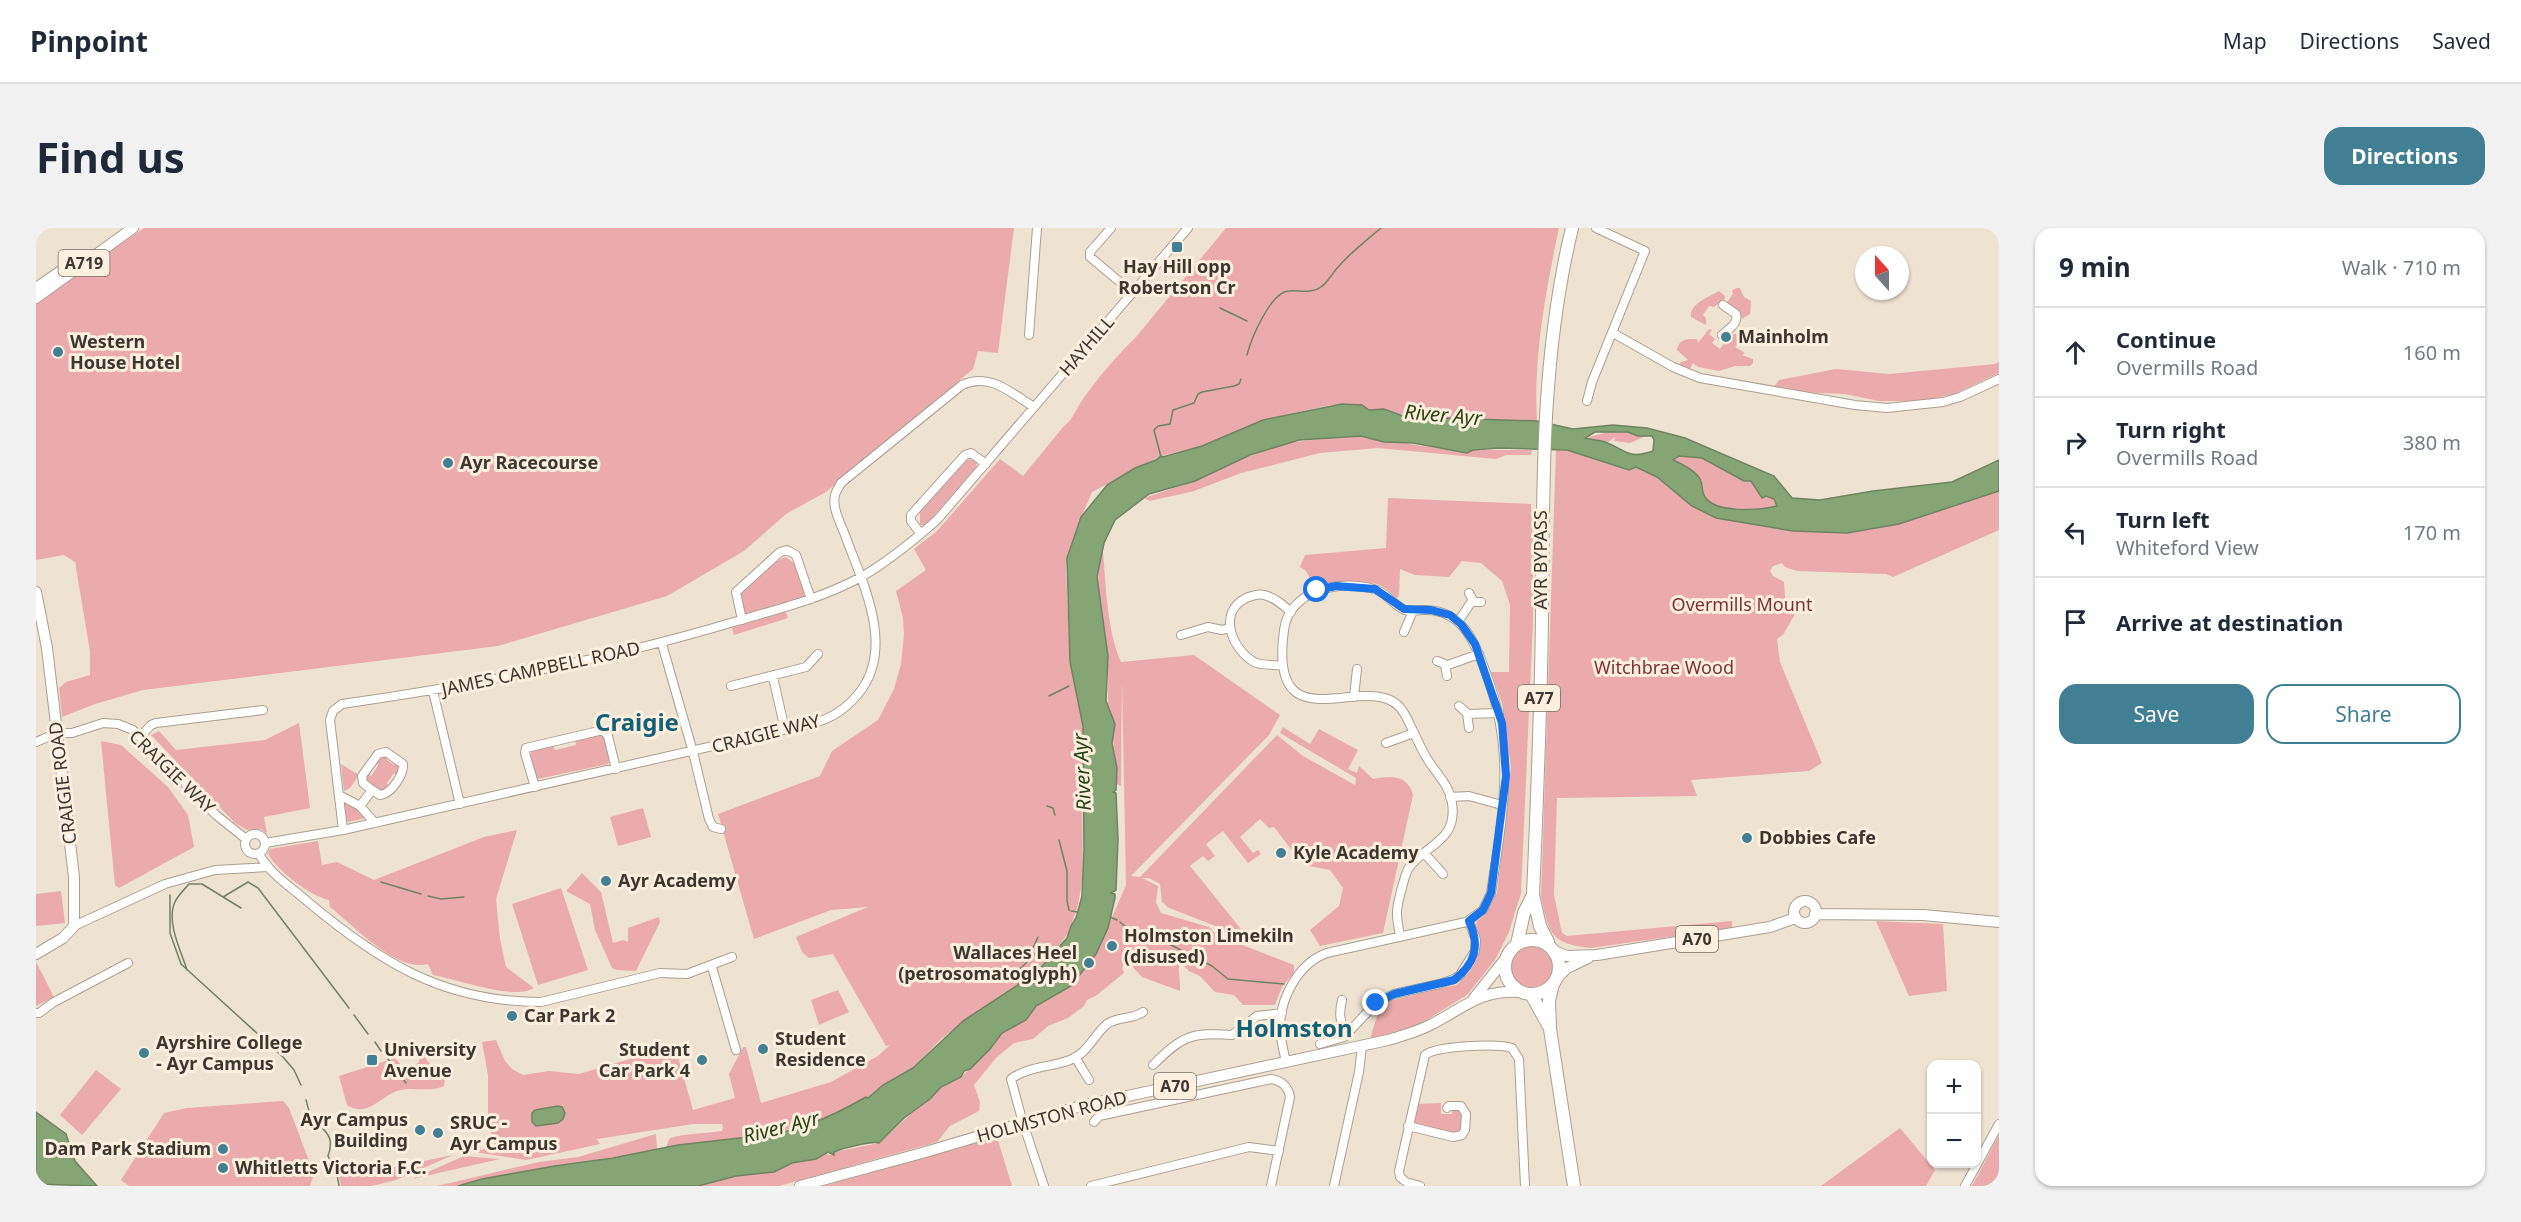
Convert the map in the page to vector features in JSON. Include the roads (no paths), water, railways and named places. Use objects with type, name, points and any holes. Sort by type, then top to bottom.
[{"type":"highway","name":"AYR BYPASS","points":[[1551,947],[1540,926],[1533,894],[1542,619],[1542,465],[1544,412],[1553,335],[1572,228]]},
{"type":"highway","name":"AYR BYPASS","points":[[1517,944],[1524,913],[1533,894]]},
{"type":"highway","points":[[1517,944],[1529,939],[1551,947]]},
{"type":"highway","name":"A77","points":[[1517,944],[1506,958],[1507,979],[1513,987],[1526,993],[1550,1029]]},
{"type":"highway","name":"A77","points":[[1551,947],[1559,963],[1549,1001],[1550,1029],[1574,1186]]},
{"type":"highway","points":[[1526,993],[1544,992],[1555,981]]},
{"type":"main road","name":"A719","points":[[36,288],[124,228]]},
{"type":"main road","name":"A719","points":[[36,298],[133,228]]},
{"type":"main road","name":"CRAIGIE ROAD","points":[[36,592],[47,648],[74,877],[75,926]]},
{"type":"main road","name":"A70","points":[[1803,902],[1812,905],[1815,914],[1813,920],[1807,923],[1800,922],[1795,918],[1794,909],[1803,902]]},
{"type":"main road","name":"A70","points":[[1815,914],[1912,914],[1999,922]]},
{"type":"main road","name":"A70","points":[[1551,947],[1567,956],[1597,955],[1770,927],[1795,918]]},
{"type":"main road","points":[[36,954],[63,938],[75,926]]},
{"type":"main road","name":"A70","points":[[1555,981],[1567,968],[1597,955]]},
{"type":"main road","name":"A70","points":[[1474,999],[1506,958]]},
{"type":"main road","name":"A70","points":[[1474,999],[1491,993],[1526,993]]},
{"type":"main road","name":"HOLMSTON ROAD","points":[[800,1186],[922,1154],[1097,1102],[1362,1046],[1429,1026],[1474,999]]},
{"type":"street","points":[[1029,335],[1037,228]]},
{"type":"street","name":"HAYHILL","points":[[861,578],[937,520],[1188,228]]},
{"type":"street","points":[[1587,401],[1592,382],[1645,251],[1596,228]]},
{"type":"street","points":[[1107,230],[1090,252],[1090,257],[1133,293]]},
{"type":"street","points":[[1722,335],[1736,323],[1737,318],[1736,314],[1723,305]]},
{"type":"street","points":[[1613,333],[1673,367],[1700,378],[1855,405],[1887,408],[1942,402],[1960,397],[1999,379]]},
{"type":"street","name":"CRAIGIE WAY","points":[[265,843],[375,823],[693,752],[820,721],[837,714],[852,702],[867,680],[874,661],[876,631],[861,578],[834,507],[835,493],[841,483],[962,385],[972,380],[992,381],[1034,407]]},
{"type":"street","points":[[921,534],[911,521],[911,515],[965,455],[971,453],[986,464]]},
{"type":"street","points":[[742,620],[736,592],[780,552],[787,550],[796,555],[811,599]]},
{"type":"street","name":"JAMES CAMPBELL ROAD","points":[[342,830],[330,720],[333,711],[342,704],[433,691],[662,644],[811,599],[861,578]]},
{"type":"street","points":[[1286,1063],[1280,1031],[1282,1013],[1291,986],[1310,963],[1320,956],[1469,921],[1483,910],[1488,902],[1503,805],[1506,759],[1499,712],[1479,654],[1468,632],[1458,622],[1438,611],[1404,609],[1375,589],[1336,586],[1317,590],[1291,612],[1284,627],[1282,666],[1292,688],[1303,696],[1318,699],[1378,698],[1397,705],[1403,711],[1428,761],[1448,788],[1452,812],[1445,835],[1407,870],[1396,912],[1400,937]]},
{"type":"street","points":[[1282,666],[1254,662],[1236,642],[1229,628],[1230,614],[1242,600],[1263,594],[1277,600],[1291,612]]},
{"type":"street","points":[[1458,622],[1474,599]]},
{"type":"street","points":[[1404,632],[1413,610]]},
{"type":"street","points":[[1186,636],[1208,627],[1222,630],[1229,628]]},
{"type":"street","points":[[662,644],[693,752],[709,819],[713,826],[721,829]]},
{"type":"street","points":[[731,686],[806,667],[818,654]]},
{"type":"street","points":[[1447,676],[1442,663],[1479,654]]},
{"type":"street","points":[[1354,697],[1356,667]]},
{"type":"street","points":[[773,677],[785,730]]},
{"type":"street","points":[[433,691],[460,804]]},
{"type":"street","points":[[1459,706],[1467,714],[1468,728]]},
{"type":"street","points":[[141,736],[156,723],[263,710]]},
{"type":"street","points":[[1467,714],[1499,712]]},
{"type":"street","name":"CRAIGIE WAY","points":[[36,742],[57,733],[72,733],[103,723],[118,724],[141,736],[216,815],[246,839]]},
{"type":"street","points":[[535,787],[525,753],[526,748],[603,730],[608,736],[616,769]]},
{"type":"street","points":[[1386,743],[1414,733]]},
{"type":"street","points":[[386,752],[403,764],[403,771],[388,793],[380,795],[372,790],[363,783],[362,776],[378,754],[386,752]]},
{"type":"street","points":[[360,806],[372,790]]},
{"type":"street","points":[[339,795],[360,806],[375,823]]},
{"type":"street","points":[[1450,797],[1469,796],[1503,805]]},
{"type":"street","points":[[257,834],[262,837],[265,848],[259,854],[253,855],[244,845],[246,839],[257,834]]},
{"type":"street","points":[[259,854],[267,867],[354,939],[399,968],[446,987],[483,996],[541,1002],[632,978],[660,973],[687,974],[732,957]]},
{"type":"street","points":[[1425,854],[1433,868],[1443,874]]},
{"type":"street","points":[[75,926],[165,884],[215,870],[267,867]]},
{"type":"street","points":[[1320,1044],[1348,1034],[1376,1003],[1394,994],[1447,982],[1460,975],[1475,951],[1476,940],[1469,921]]},
{"type":"street","points":[[38,1013],[54,1002],[128,963]]},
{"type":"street","points":[[712,966],[736,1050]]},
{"type":"street","points":[[1342,1000],[1338,1014],[1348,1034]]},
{"type":"street","points":[[1044,1186],[1011,1079],[1075,1057],[1091,1045],[1107,1024],[1116,1019],[1137,1016],[1143,1012]]},
{"type":"street","points":[[1153,1065],[1168,1049],[1192,1035],[1201,1033],[1232,1035],[1257,1016],[1282,1013]]},
{"type":"street","points":[[1334,1186],[1359,1072],[1362,1046]]},
{"type":"street","points":[[1419,1186],[1406,1182],[1400,1177],[1400,1165],[1422,1060],[1429,1051],[1479,1047],[1512,1048],[1519,1059],[1525,1186]]},
{"type":"street","points":[[1075,1057],[1089,1080]]},
{"type":"street","name":"HOLMSTON ROAD","points":[[1094,1122],[1099,1116],[1271,1080],[1282,1083],[1288,1088],[1290,1097],[1279,1151]]},
{"type":"street","points":[[1174,1086],[1177,1099]]},
{"type":"street","points":[[1408,1126],[1453,1137],[1462,1135],[1466,1124],[1464,1109],[1454,1105],[1447,1108]]},
{"type":"street","points":[[1965,1186],[1999,1124]]},
{"type":"street","points":[[1091,1186],[1114,1183],[1249,1147],[1279,1151],[1271,1186]]},
{"type":"waterway","points":[[1247,355],[1257,328],[1275,299],[1289,291],[1310,291],[1321,287],[1349,256],[1381,228]]},
{"type":"waterway","points":[[1220,308],[1247,321]]},
{"type":"waterway","points":[[1161,457],[1154,430],[1158,426],[1170,424],[1173,410],[1194,403],[1198,394],[1202,392],[1234,386],[1239,384],[1241,379]]},
{"type":"waterway","points":[[1049,696],[1069,686]]},
{"type":"waterway","points":[[1047,806],[1053,808],[1055,815]]},
{"type":"waterway","points":[[1059,840],[1067,871],[1069,910]]},
{"type":"waterway","points":[[223,897],[248,882],[258,888],[349,1008]]},
{"type":"waterway","points":[[381,882],[421,894]]},
{"type":"waterway","points":[[187,970],[172,920],[174,904],[181,893],[189,884],[202,884],[241,908]]},
{"type":"waterway","points":[[170,895],[170,933],[181,964],[283,1057],[294,1070],[301,1085]]},
{"type":"waterway","points":[[428,896],[441,899],[464,897]]},
{"type":"waterway","points":[[1071,911],[1078,912]]},
{"type":"waterway","points":[[1110,917],[1117,920]]},
{"type":"waterway","points":[[1120,922],[1133,933],[1169,944],[1212,966],[1228,979],[1284,984]]},
{"type":"waterway","points":[[1032,950],[1038,937]]},
{"type":"waterway","points":[[1018,983],[1020,969],[1035,954]]},
{"type":"waterway","points":[[354,1015],[368,1034]]},
{"type":"waterway","points":[[375,1042],[381,1051]]},
{"type":"waterway","points":[[388,1059],[406,1083]]},
{"type":"waterway","points":[[306,1100],[312,1117],[330,1139],[328,1156],[337,1174],[339,1186]]},
{"type":"place","name":"Hay Hill opp Robertson Cr","points":[[1177,247]]},
{"type":"place","name":"Mainholm","points":[[1726,337]]},
{"type":"place","name":"Western House Hotel","points":[[58,352]]},
{"type":"place","name":"Ayr Racecourse","points":[[448,463]]},
{"type":"place","name":"Dobbies Cafe","points":[[1747,838]]},
{"type":"place","name":"Kyle Academy","points":[[1281,853]]},
{"type":"place","name":"Ayr Academy","points":[[606,881]]},
{"type":"place","name":"Holmston Limekiln (disused)","points":[[1112,946]]},
{"type":"place","name":"Wallaces Heel (petrosomatoglyph)","points":[[1089,963]]},
{"type":"place","name":"Car Park 2","points":[[512,1016]]},
{"type":"place","name":"Student Residence","points":[[763,1049]]},
{"type":"place","name":"Ayrshire College - Ayr Campus","points":[[144,1053]]},
{"type":"place","name":"University Avenue","points":[[372,1060]]},
{"type":"place","name":"Student Car Park 4","points":[[702,1060]]},
{"type":"place","name":"Ayr Campus Building","points":[[420,1130]]},
{"type":"place","name":"SRUC - Ayr Campus","points":[[438,1133]]},
{"type":"place","name":"Dam Park Stadium","points":[[223,1149]]},
{"type":"place","name":"Whitletts Victoria F.C.","points":[[223,1168]]},
{"type":"district","name":"Craigie","points":[[637,723]]},
{"type":"district","name":"Holmston","points":[[1294,1029]]},
{"type":"water label","name":"River Ayr","points":[[1443,415]]},
{"type":"water label","name":"River Ayr","points":[[1082,772]]},
{"type":"water label","name":"River Ayr","points":[[781,1127]]},
{"type":"park label","name":"Overmills Mount","points":[[1742,605]]},
{"type":"park label","name":"Witchbrae Wood","points":[[1664,668]]}]
